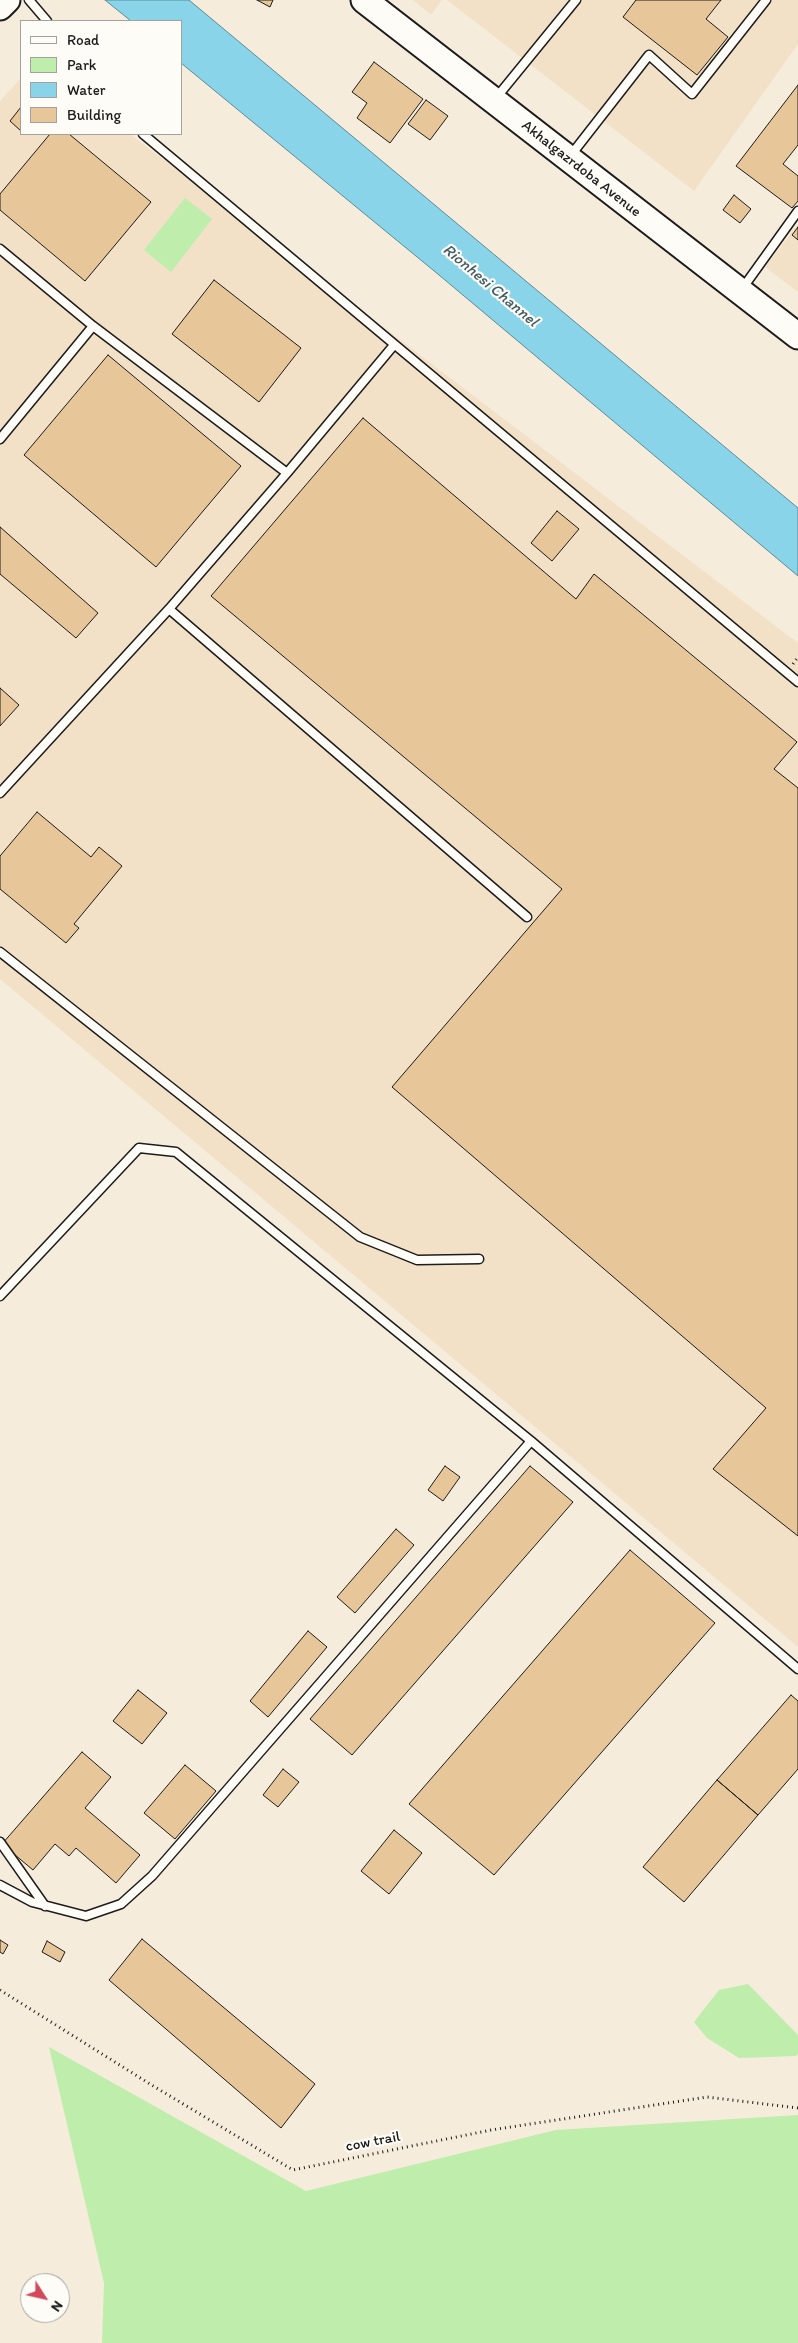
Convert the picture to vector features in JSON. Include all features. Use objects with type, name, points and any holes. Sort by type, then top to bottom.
[{"type":"main road","points":[[0,8],[6,0]]},
{"type":"main road","name":"Akhalgazrdoba Avenue","points":[[364,0],[798,336]]},
{"type":"lane","points":[[29,0],[46,20]]},
{"type":"lane","points":[[494,102],[576,0]]},
{"type":"lane","points":[[568,159],[649,55],[692,94],[766,0]]},
{"type":"lane","points":[[144,135],[798,682]]},
{"type":"lane","points":[[740,291],[798,211]]},
{"type":"lane","points":[[0,249],[93,326],[288,473]]},
{"type":"lane","points":[[0,439],[93,326]]},
{"type":"lane","points":[[0,793],[169,609],[288,473],[394,344]]},
{"type":"lane","points":[[169,609],[527,917]]},
{"type":"lane","points":[[0,952],[360,1237],[417,1260],[479,1259]]},
{"type":"lane","points":[[0,1296],[139,1148],[176,1152],[531,1441],[798,1669]]},
{"type":"lane","points":[[0,1885],[32,1902],[86,1916],[121,1904],[152,1876],[531,1441]]},
{"type":"lane","points":[[0,1842],[45,1906]]},
{"type":"path","name":"cow trail","points":[[0,1990],[150,2084],[293,2170],[491,2130],[707,2097],[798,2108]]},
{"type":"shaded area","points":[[413,0],[442,0],[431,15]]},
{"type":"shaded area","points":[[447,0],[798,0],[798,44],[694,191]]},
{"type":"shaded area","points":[[20,79],[20,135],[131,135],[798,643],[798,1647],[0,979],[0,101]]},
{"type":"shaded area","points":[[798,224],[798,292],[765,267]]},
{"type":"green space","points":[[185,198],[212,219],[171,272],[144,250]]},
{"type":"green space","points":[[748,1984],[798,2035],[798,2054],[796,2056],[739,2058],[707,2038],[694,2022],[719,1990]]},
{"type":"green space","points":[[49,2047],[306,2191],[556,2130],[798,2115],[798,2343],[102,2343],[104,2283]]},
{"type":"water","name":"Rionhesi Channel","points":[[105,0],[189,0],[798,508],[798,576],[439,275],[182,64],[182,20],[130,20]]},
{"type":"building","points":[[257,0],[273,0],[270,7]]},
{"type":"building","points":[[636,0],[721,0],[706,19],[728,37],[697,75],[623,17]]},
{"type":"building","points":[[374,62],[423,99],[390,143],[357,118],[367,103],[352,92]]},
{"type":"building","points":[[798,85],[798,145],[783,164],[798,176],[798,201],[792,208],[736,166]]},
{"type":"building","points":[[426,100],[448,116],[430,140],[408,124]]},
{"type":"building","points":[[20,108],[20,130],[10,121]]},
{"type":"building","points":[[49,135],[70,135],[151,202],[85,281],[0,210],[0,194]]},
{"type":"building","points":[[734,195],[751,209],[740,223],[723,210]]},
{"type":"building","points":[[798,227],[798,240],[792,235]]},
{"type":"building","points":[[214,280],[301,348],[259,402],[172,334]]},
{"type":"building","points":[[108,355],[241,466],[156,567],[24,455]]},
{"type":"building","points":[[363,418],[576,599],[594,574],[797,742],[774,769],[798,788],[798,1536],[713,1469],[766,1408],[392,1087],[562,889],[211,596]]},
{"type":"building","points":[[557,511],[579,529],[552,561],[531,543]]},
{"type":"building","points":[[0,527],[98,613],[76,638],[0,574]]},
{"type":"building","points":[[0,688],[19,705],[0,726]]},
{"type":"building","points":[[37,812],[91,857],[99,847],[122,866],[74,924],[79,928],[66,943],[0,889],[0,856]]},
{"type":"building","points":[[445,1466],[460,1477],[443,1501],[428,1490]]},
{"type":"building","points":[[530,1466],[573,1502],[352,1755],[310,1719]]},
{"type":"building","points":[[396,1529],[414,1545],[355,1613],[337,1597]]},
{"type":"building","points":[[630,1550],[715,1623],[494,1875],[409,1804]]},
{"type":"building","points":[[308,1631],[327,1647],[268,1717],[250,1701]]},
{"type":"building","points":[[138,1690],[167,1713],[142,1744],[113,1721]]},
{"type":"building","points":[[791,1695],[798,1701],[798,1769],[758,1815],[717,1780]]},
{"type":"building","points":[[82,1752],[111,1777],[85,1808],[140,1855],[116,1883],[76,1848],[69,1856],[55,1844],[33,1870],[2,1844]]},
{"type":"building","points":[[185,1765],[216,1791],[175,1839],[144,1813]]},
{"type":"building","points":[[283,1769],[299,1782],[278,1807],[263,1795]]},
{"type":"building","points":[[717,1780],[758,1815],[684,1902],[643,1867]]},
{"type":"building","points":[[394,1830],[422,1853],[389,1894],[361,1871]]},
{"type":"building","points":[[142,1939],[315,2084],[281,2128],[109,1980]]},
{"type":"building","points":[[0,1940],[8,1945],[3,1954],[0,1952]]},
{"type":"building","points":[[47,1941],[65,1952],[60,1962],[42,1952]]}]
